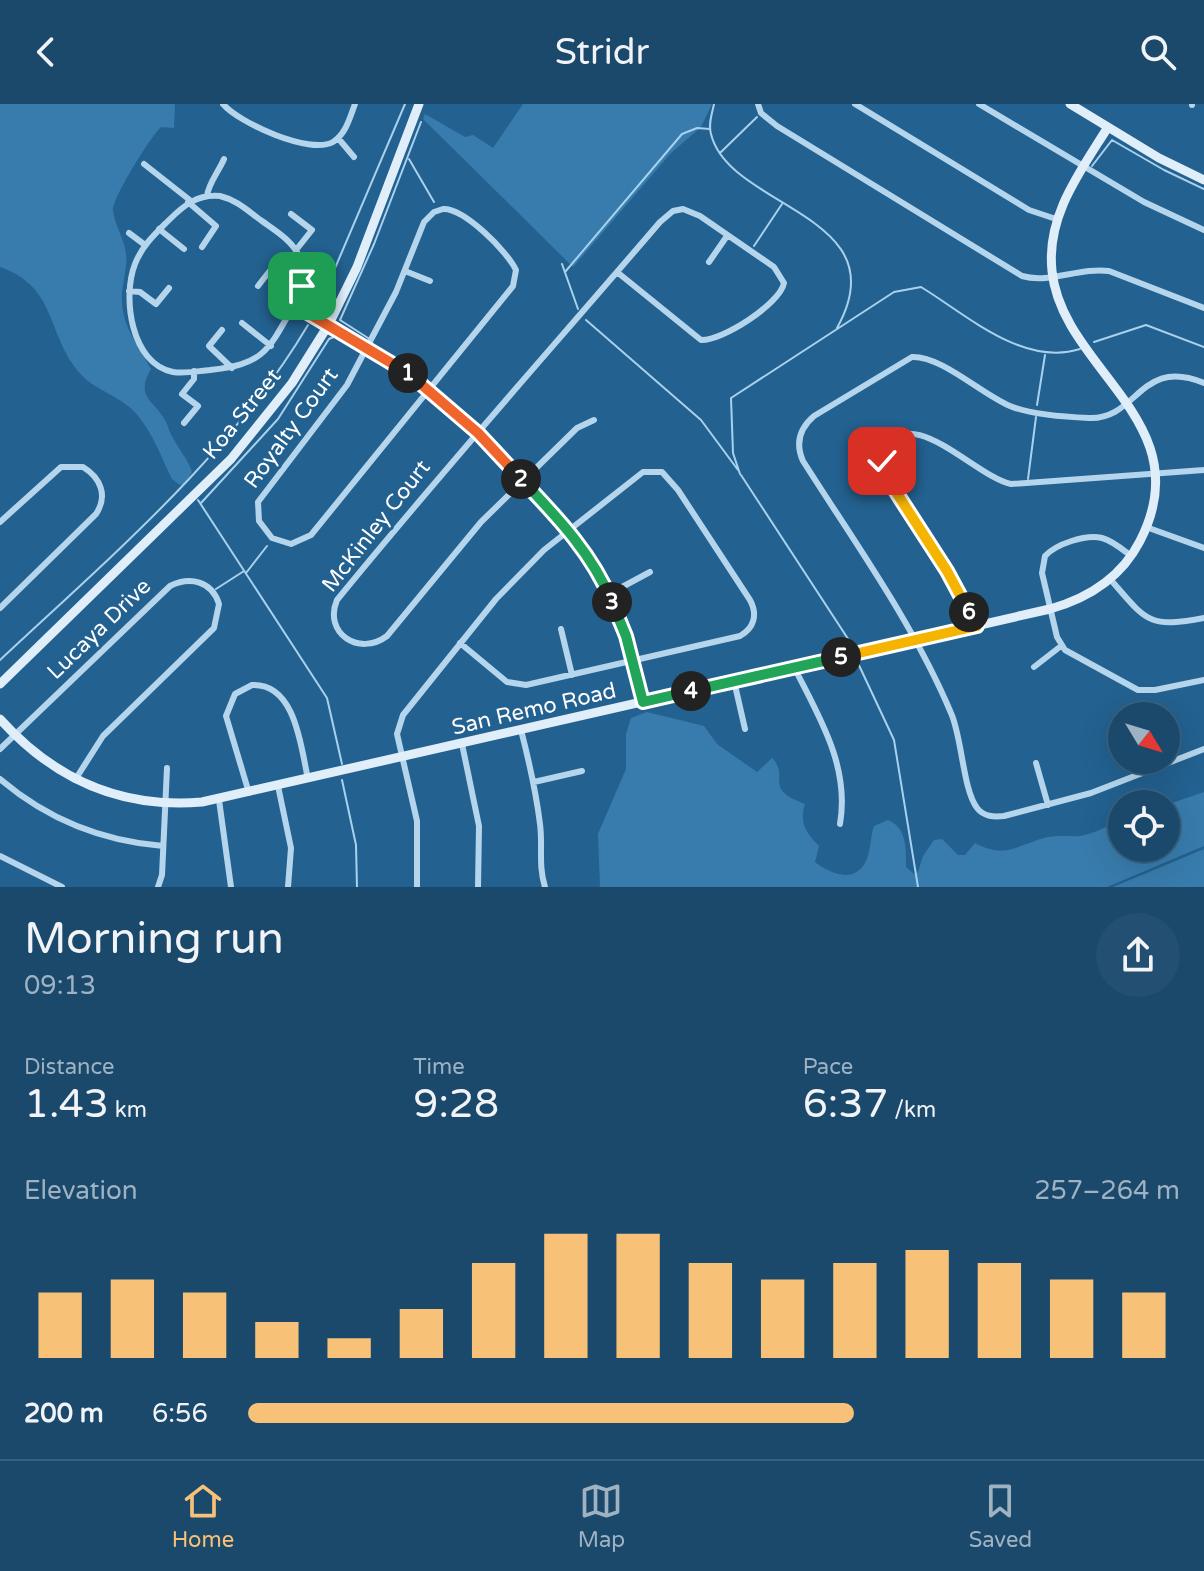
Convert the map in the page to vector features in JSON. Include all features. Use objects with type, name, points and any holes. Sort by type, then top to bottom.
[{"type":"street","points":[[223,104],[247,122],[310,146],[324,145],[338,138],[355,104]]},
{"type":"street","name":"Koa Street","points":[[0,684],[245,445],[292,383],[329,324],[360,259],[419,104]]},
{"type":"street","points":[[758,104],[761,113],[777,126],[1018,275],[1034,278],[1093,270],[1109,271],[1204,308]]},
{"type":"street","points":[[855,104],[1029,210],[1056,219]]},
{"type":"street","points":[[979,104],[1155,208],[1204,230]]},
{"type":"street","points":[[1070,104],[1204,180]]},
{"type":"street","name":"San Remo Road","points":[[0,719],[42,760],[75,780],[112,795],[165,804],[219,800],[1050,609],[1080,599],[1110,579],[1131,556],[1146,527],[1154,474],[1145,435],[1064,312],[1052,276],[1056,219],[1108,127]]},
{"type":"street","points":[[338,138],[354,157]]},
{"type":"street","points":[[207,196],[208,188],[217,177],[224,159]]},
{"type":"street","points":[[144,164],[216,226],[202,247]]},
{"type":"street","points":[[207,196],[220,196],[237,202],[296,250],[303,270],[301,291],[271,346],[252,362],[232,368],[166,370],[147,355],[132,316],[129,291],[132,271],[145,245],[159,229],[190,202],[207,196]]},
{"type":"street","name":"Royalty Court","points":[[448,208],[463,214],[508,258],[516,270],[511,289],[308,538],[287,544],[268,536],[258,518],[261,497],[319,426],[369,347],[424,222],[434,212],[448,208]]},
{"type":"street","points":[[478,433],[660,222],[678,210],[692,212],[778,271],[784,287],[776,300],[711,340],[693,337],[617,272]]},
{"type":"street","points":[[291,214],[312,230],[296,250]]},
{"type":"street","points":[[159,229],[184,249]]},
{"type":"street","points":[[129,233],[145,245]]},
{"type":"street","points":[[709,262],[727,236]]},
{"type":"street","points":[[258,286],[272,268],[301,291]]},
{"type":"street","points":[[405,271],[430,281]]},
{"type":"street","points":[[129,291],[140,292],[156,304],[169,288]]},
{"type":"street","points":[[294,305],[369,347],[430,389],[478,433],[569,530],[609,594],[633,661],[643,702]]},
{"type":"street","points":[[242,323],[271,346]]},
{"type":"street","points":[[222,330],[209,346],[232,368]]},
{"type":"street","points":[[1204,383],[1185,376],[1164,376],[1126,402],[1095,418],[1023,410],[998,400],[931,360],[916,357],[898,362],[809,420],[800,436],[803,461],[893,600],[953,718],[977,808],[995,817],[1048,805],[1091,793],[1204,749]]},
{"type":"street","points":[[184,423],[198,406],[182,394],[194,379],[194,371]]},
{"type":"street","points":[[523,481],[583,423],[594,420]]},
{"type":"street","points":[[977,626],[947,571],[885,476],[882,457],[892,439],[907,432],[927,435],[990,477],[1011,484],[1204,470]]},
{"type":"street","name":"McKinley Court","points":[[478,433],[439,474],[337,600],[334,619],[342,636],[362,646],[377,643],[387,636],[481,522],[523,481]]},
{"type":"street","points":[[0,522],[61,467],[83,467],[100,485],[102,500],[96,514],[0,608]]},
{"type":"street","points":[[417,887],[417,821],[397,734],[400,720],[460,643],[510,582],[569,530],[643,472],[662,472],[678,490],[753,605],[752,624],[740,636],[537,683],[514,685],[460,643]]},
{"type":"street","points":[[1146,527],[1204,548]]},
{"type":"street","points":[[1131,556],[1107,540],[1098,538],[1052,549],[1041,566],[1061,646],[1077,658],[1138,690],[1155,690],[1204,680]]},
{"type":"street","points":[[609,594],[650,572]]},
{"type":"street","points":[[1110,579],[1152,621],[1169,624],[1204,618]]},
{"type":"street","name":"Lucaya Drive","points":[[14,735],[170,586],[192,580],[207,586],[219,604],[214,628],[103,736],[75,780]]},
{"type":"street","points":[[561,629],[572,675]]},
{"type":"street","points":[[1034,667],[1061,646]]},
{"type":"street","points":[[794,667],[833,746],[843,806],[840,824]]},
{"type":"street","points":[[734,681],[745,729]]},
{"type":"street","points":[[249,793],[226,716],[235,694],[252,685],[274,690],[285,703],[298,733],[308,779]]},
{"type":"street","points":[[521,730],[534,782],[541,829],[539,868],[545,887]]},
{"type":"street","points":[[0,749],[14,735]]},
{"type":"street","points":[[462,744],[479,826],[478,887]]},
{"type":"street","points":[[1036,763],[1048,805]]},
{"type":"street","points":[[158,887],[167,768]]},
{"type":"street","points":[[534,782],[582,771]]},
{"type":"street","points":[[0,779],[25,800],[73,826],[124,841],[163,846]]},
{"type":"street","points":[[278,786],[291,848],[288,887]]},
{"type":"street","points":[[219,800],[231,887]]},
{"type":"street","points":[[0,856],[62,887]]},
{"type":"shaded area","points":[[0,104],[175,104],[174,128],[161,127],[156,133],[125,182],[113,211],[126,253],[122,296],[125,321],[151,369],[145,392],[165,420],[192,472],[185,484],[180,485],[172,479],[154,440],[136,413],[89,382],[78,371],[32,286],[0,267]]},
{"type":"shaded area","points":[[523,104],[712,104],[701,127],[671,153],[573,267],[423,119],[425,114],[465,137],[473,135],[493,148]]},
{"type":"shaded area","points":[[647,712],[704,726],[717,744],[757,772],[772,758],[777,765],[780,787],[784,793],[805,804],[805,827],[819,846],[815,862],[841,874],[848,875],[860,869],[867,859],[874,826],[888,820],[902,834],[906,867],[914,874],[918,872],[923,856],[934,840],[942,839],[958,855],[965,855],[975,843],[995,850],[1012,849],[1048,837],[1086,835],[1108,826],[1108,862],[1166,862],[1107,887],[600,887],[598,834],[626,769],[626,734],[631,718]]},
{"type":"shaded area","points":[[1204,792],[1204,846],[1180,856],[1180,800]]},
{"type":"shaded area","points":[[1204,849],[1204,887],[1113,887],[1173,862],[1180,862],[1180,859]]},
{"type":"waterway","points":[[318,308],[405,104]]},
{"type":"waterway","points":[[714,104],[710,130],[724,159],[747,180],[805,216],[830,236],[847,260],[851,290],[837,328]]},
{"type":"waterway","points":[[720,153],[757,117]]},
{"type":"waterway","points":[[368,338],[340,320],[374,244],[421,122]]},
{"type":"waterway","points":[[565,272],[682,134],[697,128],[710,129]]},
{"type":"waterway","points":[[1092,166],[1112,140],[1204,189]]},
{"type":"waterway","points":[[409,159],[434,202]]},
{"type":"waterway","points":[[754,246],[782,204]]},
{"type":"waterway","points":[[562,264],[578,309]]},
{"type":"waterway","points":[[740,474],[733,453],[731,398],[894,292],[921,287],[976,324],[1017,345],[1059,353],[1080,349]]},
{"type":"waterway","points":[[586,320],[701,420],[738,470]]},
{"type":"waterway","points":[[0,660],[125,543],[206,461],[243,418],[308,325]]},
{"type":"waterway","points":[[1094,342],[1146,325],[1204,347]]},
{"type":"waterway","points":[[201,503],[278,419],[329,339],[336,336],[361,350]]},
{"type":"waterway","points":[[1037,405],[1045,355]]},
{"type":"waterway","points":[[371,357],[421,392]]},
{"type":"waterway","points":[[1028,479],[1036,417]]},
{"type":"waterway","points":[[741,475],[854,648]]},
{"type":"waterway","points":[[198,500],[327,698],[342,764]]},
{"type":"waterway","points":[[246,573],[267,546]]},
{"type":"waterway","points":[[216,589],[244,571]]},
{"type":"waterway","points":[[857,661],[894,740],[918,887]]},
{"type":"waterway","points":[[342,780],[356,845],[357,887]]},
{"type":"route","points":[[302,286],[294,305],[389,359],[430,389],[478,433],[569,530],[609,594],[626,636],[643,702],[977,626],[947,571],[887,478],[882,461]]}]
